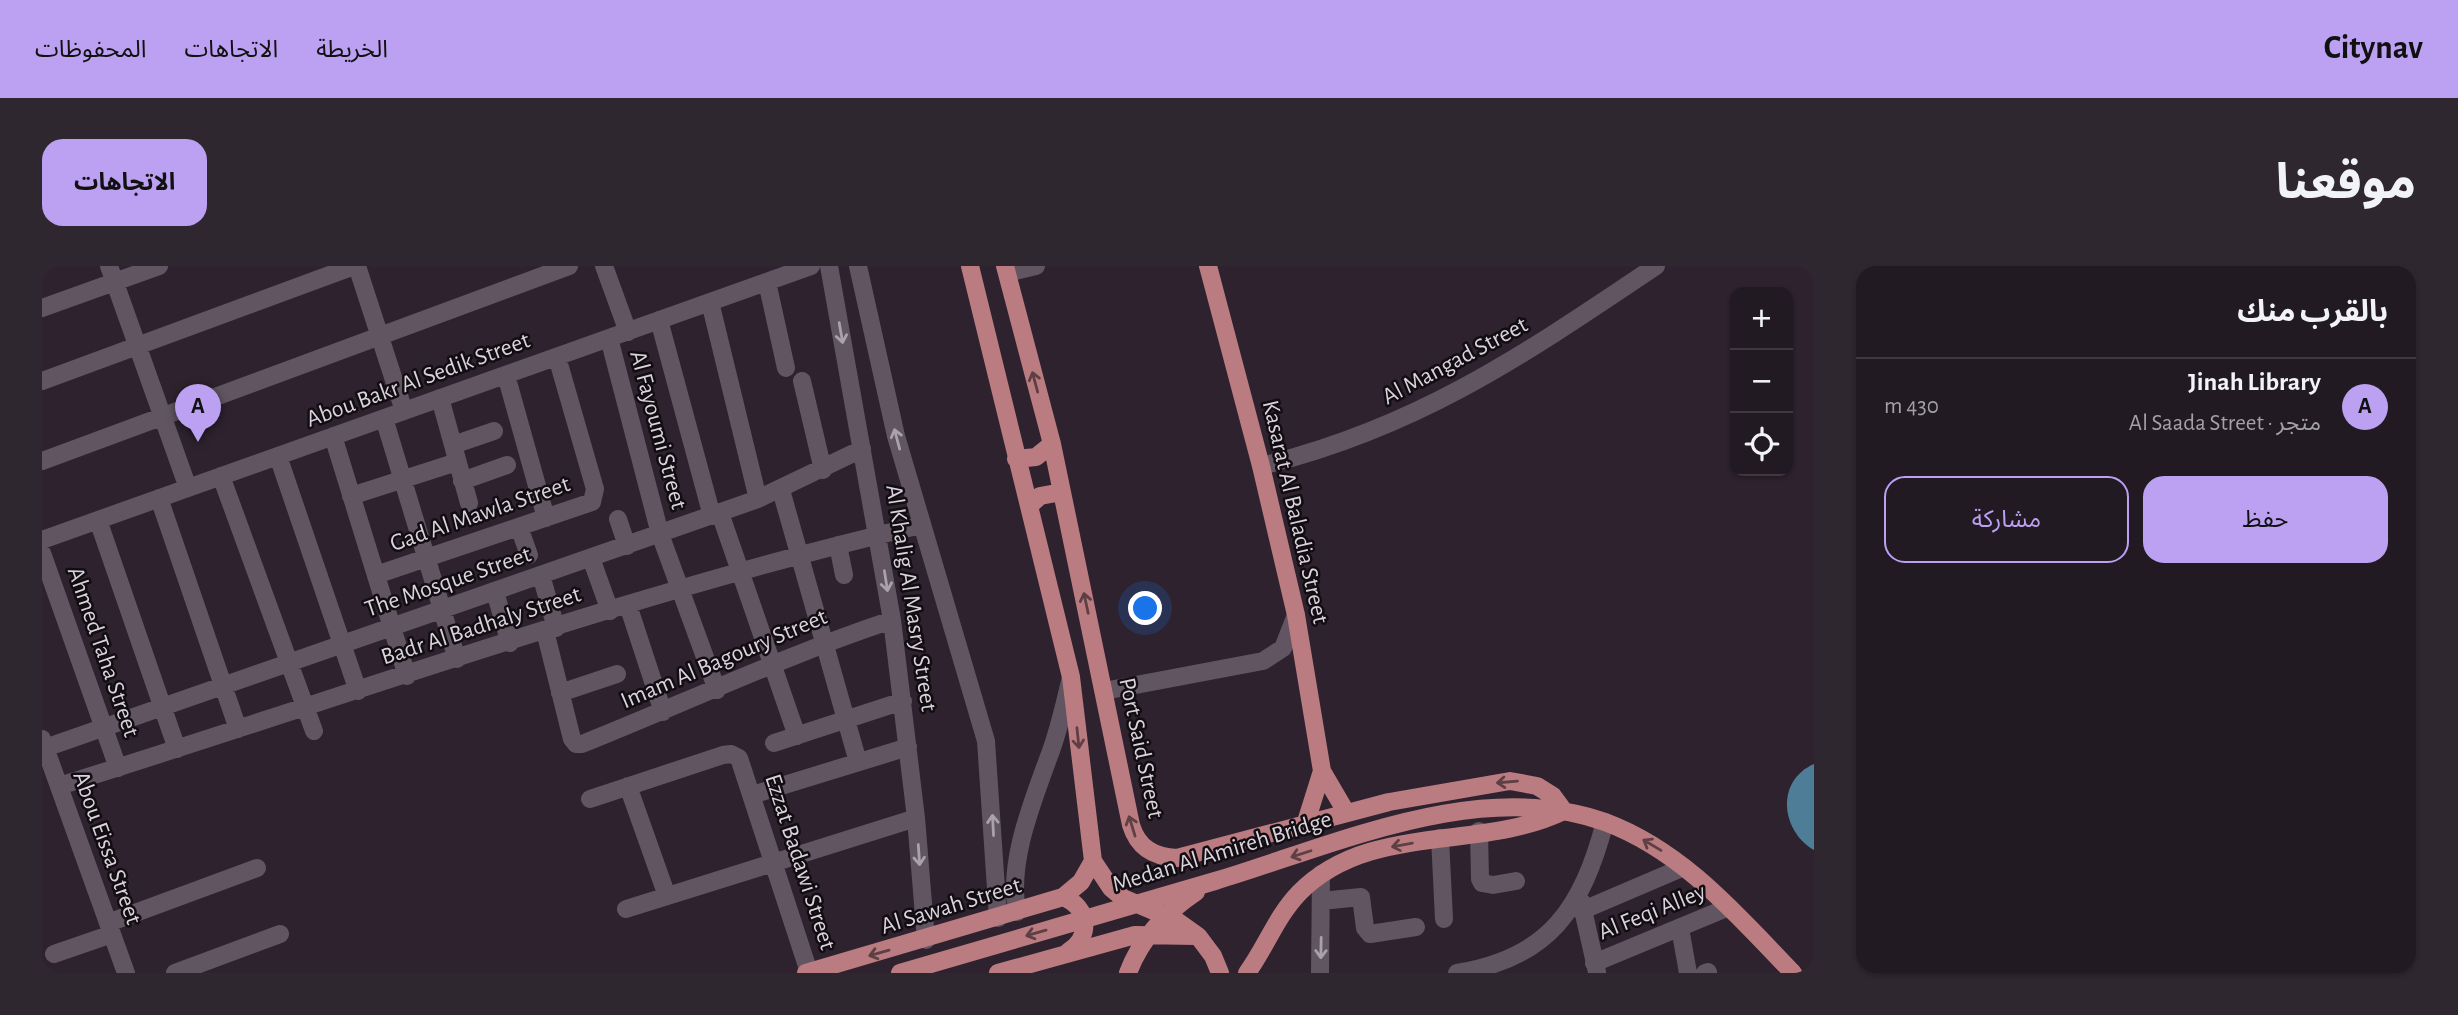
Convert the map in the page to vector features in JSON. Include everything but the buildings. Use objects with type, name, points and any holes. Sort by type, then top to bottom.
[{"type":"main road","points":[[970,266],[1071,677],[1093,861],[1111,888],[1123,898],[1177,921],[1198,936],[1213,956],[1220,973]]},
{"type":"main road","name":"Kasarat Al Baladia Street","points":[[1208,266],[1261,466],[1296,615],[1322,771],[1346,812]]},
{"type":"main road","name":"Port Said Street","points":[[1006,270],[1052,444],[1131,825],[1134,835],[1147,850],[1177,858],[1346,812],[1510,781],[1528,783],[1545,790],[1564,811]]},
{"type":"main road","points":[[1016,459],[1037,457],[1052,444]]},
{"type":"main road","points":[[1029,506],[1040,496],[1062,492]]},
{"type":"main road","name":"Kasarat Al Baladia Street","points":[[1306,822],[1322,771]]},
{"type":"main road","name":"Medan Al Amireh Bridge","points":[[900,973],[1218,880],[1366,833],[1489,807],[1527,806],[1564,811],[1605,822],[1638,837],[1684,867],[1729,907],[1793,973]]},
{"type":"main road","points":[[1247,973],[1288,905],[1321,874],[1360,853],[1537,822],[1564,811]]},
{"type":"main road","name":"Al Sawah Street","points":[[808,972],[926,940],[1063,897],[1081,882],[1093,861]]},
{"type":"main road","points":[[1128,973],[1139,950],[1164,916],[1189,896],[1218,880]]},
{"type":"main road","points":[[1063,897],[1077,905],[1084,919],[1080,942],[1068,952]]},
{"type":"main road","points":[[999,973],[1135,934],[1198,936]]},
{"type":"street","points":[[42,308],[112,274],[159,266]]},
{"type":"street","points":[[42,381],[356,266],[404,411]]},
{"type":"street","points":[[42,461],[569,266]]},
{"type":"street","points":[[604,266],[628,332]]},
{"type":"street","name":"Abou Bakr Al Sedik Street","points":[[42,540],[811,266]]},
{"type":"street","name":"Al Khalig Al Masry Street","points":[[829,266],[892,620],[916,818],[926,940]]},
{"type":"street","name":"Al Khalig Al Masry Street","points":[[858,266],[896,436],[986,741],[998,918]]},
{"type":"street","points":[[1006,270],[1036,266]]},
{"type":"street","name":"Al Mangad Street","points":[[1261,466],[1345,442],[1437,403],[1525,354],[1656,266]]},
{"type":"street","points":[[112,274],[188,488]]},
{"type":"street","points":[[767,282],[786,368]]},
{"type":"street","points":[[710,302],[758,499]]},
{"type":"street","points":[[659,320],[716,514],[740,572],[797,736]]},
{"type":"street","name":"Al Fayoumi Street","points":[[609,338],[660,534],[717,690]]},
{"type":"street","name":"Gad Al Mawla Street","points":[[376,575],[592,502],[596,496],[557,357]]},
{"type":"street","points":[[506,375],[545,518]]},
{"type":"street","points":[[802,381],[823,470]]},
{"type":"street","points":[[440,398],[469,503]]},
{"type":"street","points":[[384,418],[457,659]]},
{"type":"street","points":[[351,496],[402,479],[455,454],[494,431]]},
{"type":"street","points":[[333,436],[407,676]]},
{"type":"street","name":"The Mosque Street","points":[[43,744],[163,708],[758,499],[862,449]]},
{"type":"street","points":[[278,456],[358,691]]},
{"type":"street","points":[[463,481],[507,465]]},
{"type":"street","points":[[221,476],[314,731]]},
{"type":"street","points":[[781,490],[858,762]]},
{"type":"street","points":[[159,498],[238,729]]},
{"type":"street","points":[[618,519],[626,545]]},
{"type":"street","points":[[98,520],[177,748]]},
{"type":"street","name":"Badr Al Badhaly Street","points":[[52,779],[118,768],[680,589],[799,555],[921,525]]},
{"type":"street","points":[[519,527],[529,555]]},
{"type":"street","points":[[838,545],[844,575]]},
{"type":"street","name":"Ahmed Taha Street","points":[[42,553],[46,579],[118,768]]},
{"type":"street","points":[[591,558],[610,611]]},
{"type":"street","points":[[541,575],[560,693],[617,674]]},
{"type":"street","points":[[495,592],[510,643]]},
{"type":"street","points":[[628,605],[663,712]]},
{"type":"street","points":[[1104,691],[1263,661],[1283,648],[1296,615]]},
{"type":"street","name":"Imam Al Bagoury Street","points":[[560,693],[576,744],[717,690],[825,642],[892,620]]},
{"type":"street","points":[[1017,912],[1017,872],[1026,823],[1057,733],[1071,677]]},
{"type":"street","points":[[774,743],[903,701]]},
{"type":"street","name":"Abou Eissa Street","points":[[43,744],[52,779],[126,973]]},
{"type":"street","points":[[752,795],[908,747]]},
{"type":"street","name":"Ezzat Badawi Street","points":[[590,799],[731,754],[739,758],[808,972]]},
{"type":"street","points":[[628,786],[667,896]]},
{"type":"street","points":[[626,909],[916,818]]},
{"type":"street","points":[[1596,968],[1581,902],[1605,822]]},
{"type":"street","points":[[1479,831],[1482,883],[1493,886],[1516,881]]},
{"type":"street","points":[[1440,838],[1444,919]]},
{"type":"street","points":[[1458,973],[1504,967],[1539,941],[1581,902],[1684,867]]},
{"type":"street","points":[[54,954],[257,868]]},
{"type":"street","points":[[1320,973],[1321,874]]},
{"type":"street","points":[[1321,901],[1361,897],[1366,928],[1370,933],[1416,927]]},
{"type":"street","name":"Al Feqi Alley","points":[[1596,968],[1729,907]]},
{"type":"street","points":[[1680,928],[1688,973]]},
{"type":"street","points":[[175,973],[280,934]]},
{"type":"water","points":[[1814,764],[1814,850],[1803,842],[1795,831],[1787,806],[1793,782],[1801,772]]},
{"type":"place","name":"Jinah Library","points":[[198,442]]}]
